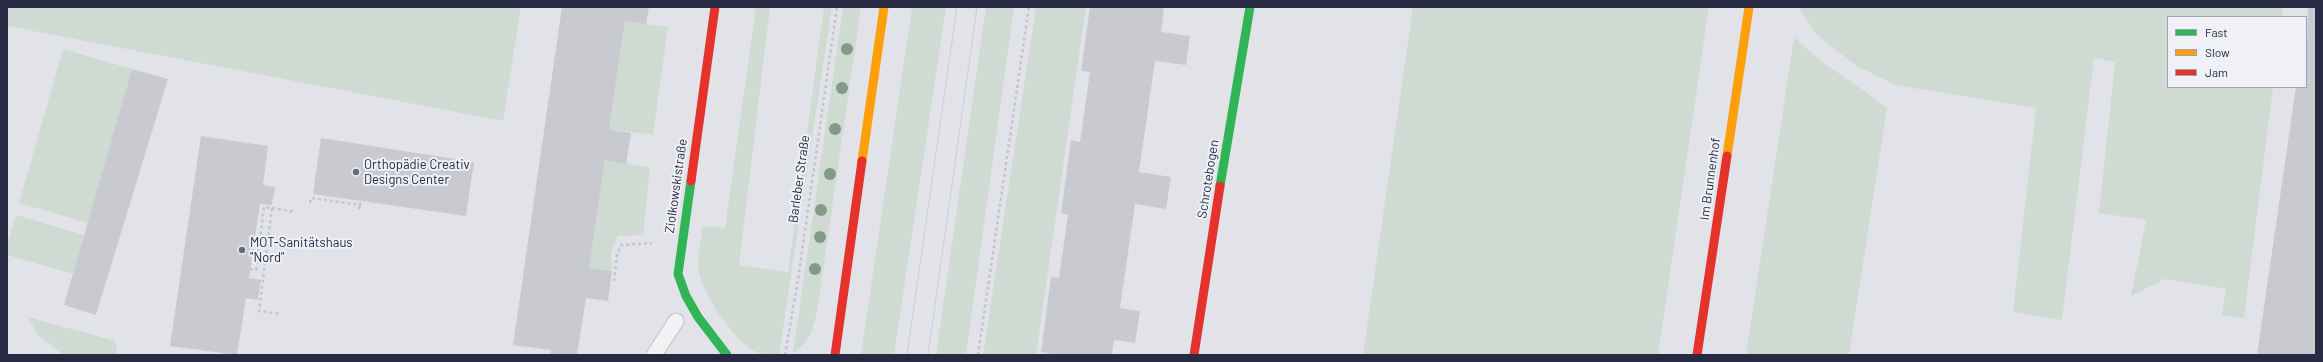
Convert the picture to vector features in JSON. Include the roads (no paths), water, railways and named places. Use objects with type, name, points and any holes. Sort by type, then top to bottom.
[{"type":"street","name":"Ziolkowskistraße","points":[[715,7],[678,274],[685,294],[697,315],[727,355]]},
{"type":"street","points":[[834,355],[884,7]]},
{"type":"street","name":"Schrotebogen","points":[[1194,355],[1212,233],[1250,7]]},
{"type":"street","name":"Im Brunnenhof","points":[[1697,355],[1748,7]]},
{"type":"lane","points":[[654,355],[676,321]]},
{"type":"tram line","points":[[907,355],[957,7]]},
{"type":"tram line","points":[[928,355],[977,7]]},
{"type":"place","name":"Orthopädie Creativ Designs Center","points":[[356,172]]},
{"type":"place","name":"MOT-Sanitätshaus \"Nord\"","points":[[242,250]]}]
